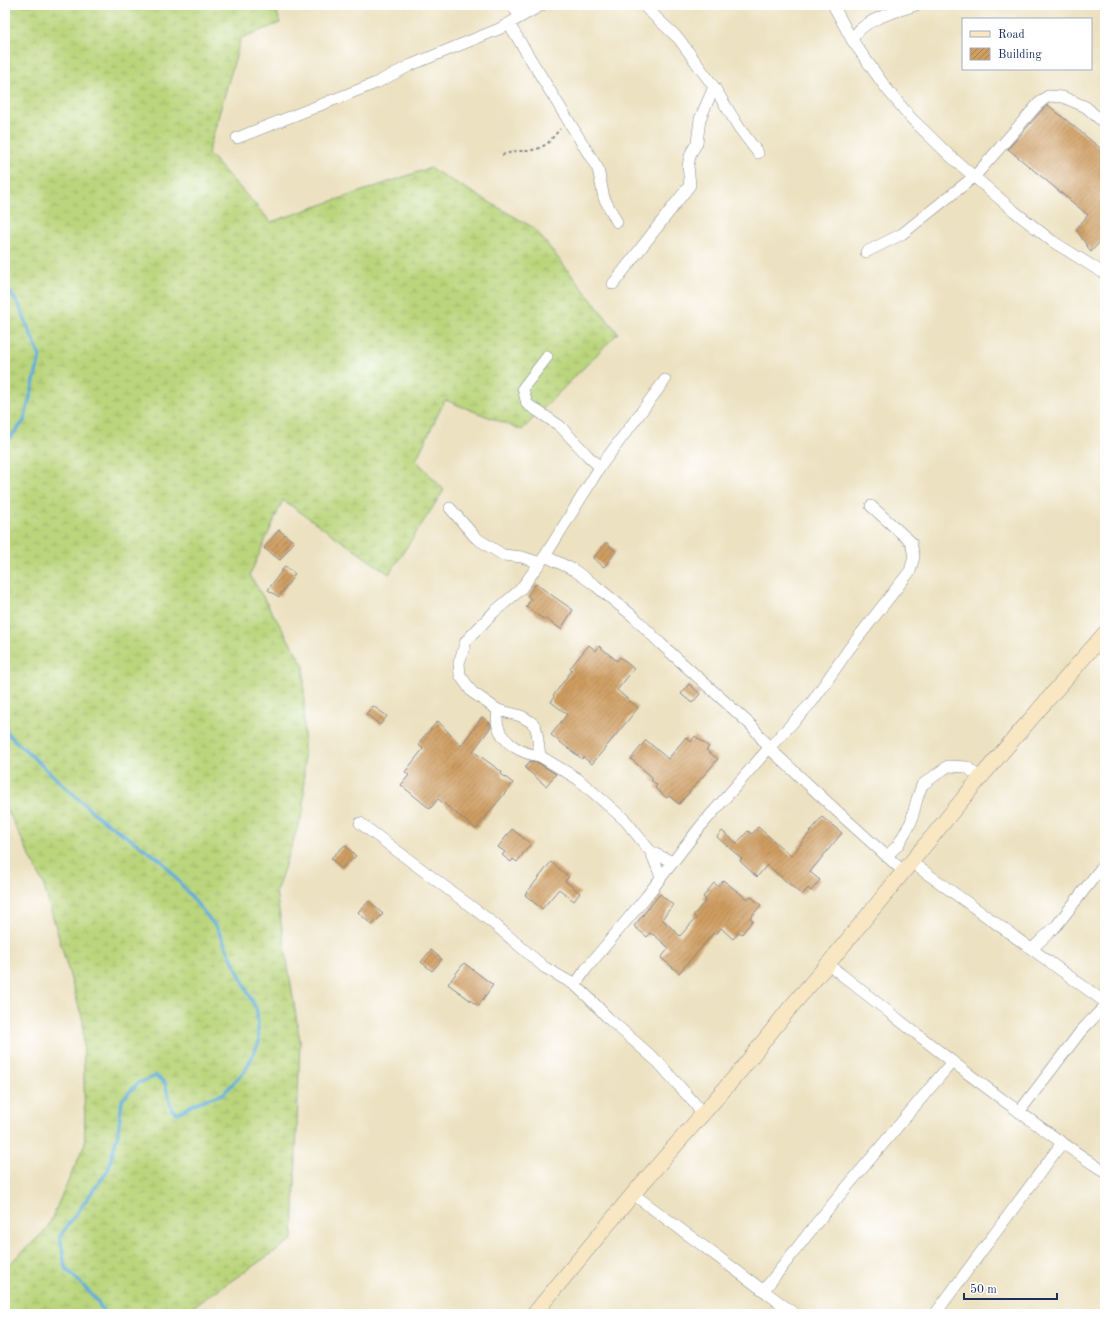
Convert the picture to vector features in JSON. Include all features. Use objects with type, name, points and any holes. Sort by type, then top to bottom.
[{"type":"street","points":[[512,5],[520,17]]},
{"type":"street","points":[[237,138],[376,83],[411,65],[509,24],[542,5]]},
{"type":"street","points":[[646,5],[646,8],[679,40],[714,87],[740,129],[758,153]]},
{"type":"street","points":[[833,5],[852,40],[886,88],[912,118],[949,155],[1014,211],[1052,241],[1105,274]]},
{"type":"street","points":[[852,40],[855,33],[865,25],[889,13],[916,5]]},
{"type":"street","points":[[509,24],[598,169],[604,198],[617,222]]},
{"type":"street","points":[[613,284],[690,185],[688,165],[691,153],[697,143],[700,119],[714,87]]},
{"type":"street","points":[[866,252],[902,234],[975,176],[1038,104],[1048,96],[1063,97],[1086,107],[1105,124]]},
{"type":"street","points":[[547,357],[523,388],[527,404],[560,426],[600,467]]},
{"type":"street","points":[[540,756],[535,726],[521,716],[498,710],[472,692],[460,675],[459,663],[466,641],[494,612],[520,590],[542,560],[600,467],[665,380]]},
{"type":"street","points":[[575,985],[586,969],[646,897],[700,827],[769,748],[812,702],[849,649],[910,571],[914,557],[911,542],[871,506]]},
{"type":"street","points":[[450,508],[476,538],[503,555],[542,560],[574,570],[596,586],[634,617],[661,644],[752,726],[769,748],[839,814],[887,856],[907,866],[1032,949],[1105,1002]]},
{"type":"street","points":[[534,1314],[632,1194],[741,1070],[789,1009],[828,964],[980,778],[1105,634]]},
{"type":"street","points":[[498,710],[497,726],[504,738],[514,747],[530,755],[540,756],[578,779],[625,820],[651,852],[661,877]]},
{"type":"street","points":[[887,856],[898,845],[911,822],[922,785],[948,766],[967,767],[980,778]]},
{"type":"street","points":[[360,823],[493,923],[544,967],[575,985],[608,1018],[658,1062],[696,1105],[701,1114]]},
{"type":"street","points":[[651,852],[673,862]]},
{"type":"street","points":[[1032,949],[1057,925],[1105,864]]},
{"type":"street","points":[[828,964],[952,1062],[1062,1143],[1105,1172]]},
{"type":"street","points":[[1019,1112],[1081,1032],[1105,1006]]},
{"type":"street","points":[[764,1290],[820,1220],[952,1062]]},
{"type":"street","points":[[934,1314],[1062,1143]]},
{"type":"street","points":[[632,1194],[795,1314]]},
{"type":"path","points":[[502,156],[516,151],[528,151],[540,148],[548,144],[567,118]]},
{"type":"green space","points":[[5,5],[275,5],[280,23],[241,38],[208,153],[271,222],[430,168],[534,228],[618,333],[522,430],[445,400],[416,460],[444,490],[389,574],[283,500],[250,575],[304,666],[304,809],[276,892],[300,1041],[293,1239],[182,1314],[5,1314],[5,1268],[47,1229],[85,1143],[83,1021],[43,883],[5,805]]},
{"type":"building","points":[[1048,105],[1105,152],[1105,236],[1091,252],[1076,229],[1088,215],[1008,149]]},
{"type":"building","points":[[279,530],[294,542],[280,560],[264,548]]},
{"type":"building","points":[[606,542],[616,551],[604,567],[593,558]]},
{"type":"building","points":[[285,566],[295,574],[279,597],[268,590]]},
{"type":"building","points":[[536,584],[573,610],[561,629],[526,607],[531,599],[527,596]]},
{"type":"building","points":[[589,645],[596,651],[599,646],[617,661],[620,657],[634,669],[617,690],[638,708],[592,764],[583,757],[582,759],[551,735],[567,714],[551,702],[554,697],[553,696],[572,670],[570,668]]},
{"type":"building","points":[[689,684],[700,694],[692,703],[681,694]]},
{"type":"building","points":[[373,706],[387,716],[380,725],[366,714]]},
{"type":"building","points":[[482,717],[490,723],[491,727],[473,751],[502,772],[501,774],[513,783],[476,829],[438,799],[430,809],[401,785],[409,775],[405,772],[423,749],[419,745],[421,742],[420,741],[438,721],[461,746]]},
{"type":"building","points":[[695,736],[709,747],[706,750],[718,759],[679,804],[669,796],[667,798],[655,788],[657,785],[651,780],[653,778],[631,759],[646,740],[668,759],[686,737],[691,742]]},
{"type":"building","points":[[530,761],[538,763],[556,774],[546,786],[525,768]]},
{"type":"building","points":[[822,817],[842,833],[810,872],[820,880],[811,891],[808,888],[802,895],[767,865],[757,877],[740,861],[742,859],[717,837],[722,831],[737,843],[748,831],[752,834],[758,827],[791,856]]},
{"type":"building","points":[[512,829],[531,844],[517,862],[513,859],[511,862],[502,855],[505,852],[498,847]]},
{"type":"building","points":[[345,845],[356,856],[341,869],[331,858]]},
{"type":"building","points":[[551,862],[569,877],[565,881],[580,893],[574,901],[559,889],[542,909],[525,895]]},
{"type":"building","points":[[723,880],[747,899],[750,896],[761,905],[750,918],[753,920],[742,934],[739,932],[733,939],[721,928],[716,934],[714,933],[679,973],[661,958],[669,948],[653,934],[650,933],[647,937],[634,926],[660,894],[673,905],[662,919],[680,936],[696,918],[693,916],[706,900],[703,897],[714,883],[718,886]]},
{"type":"building","points":[[369,901],[383,914],[372,925],[358,912]]},
{"type":"building","points":[[431,950],[442,959],[432,971],[421,962]]},
{"type":"building","points":[[464,963],[493,985],[478,1006],[448,984]]},
{"type":"waterway","points":[[5,285],[19,305],[40,357],[24,421],[5,444]]},
{"type":"waterway","points":[[5,729],[10,736],[97,816],[162,861],[217,928],[257,1011],[259,1042],[245,1071],[223,1094],[198,1102],[178,1113],[172,1110],[165,1083],[156,1076],[138,1083],[122,1100],[118,1133],[108,1170],[60,1236],[65,1267],[95,1298],[105,1314]]}]
